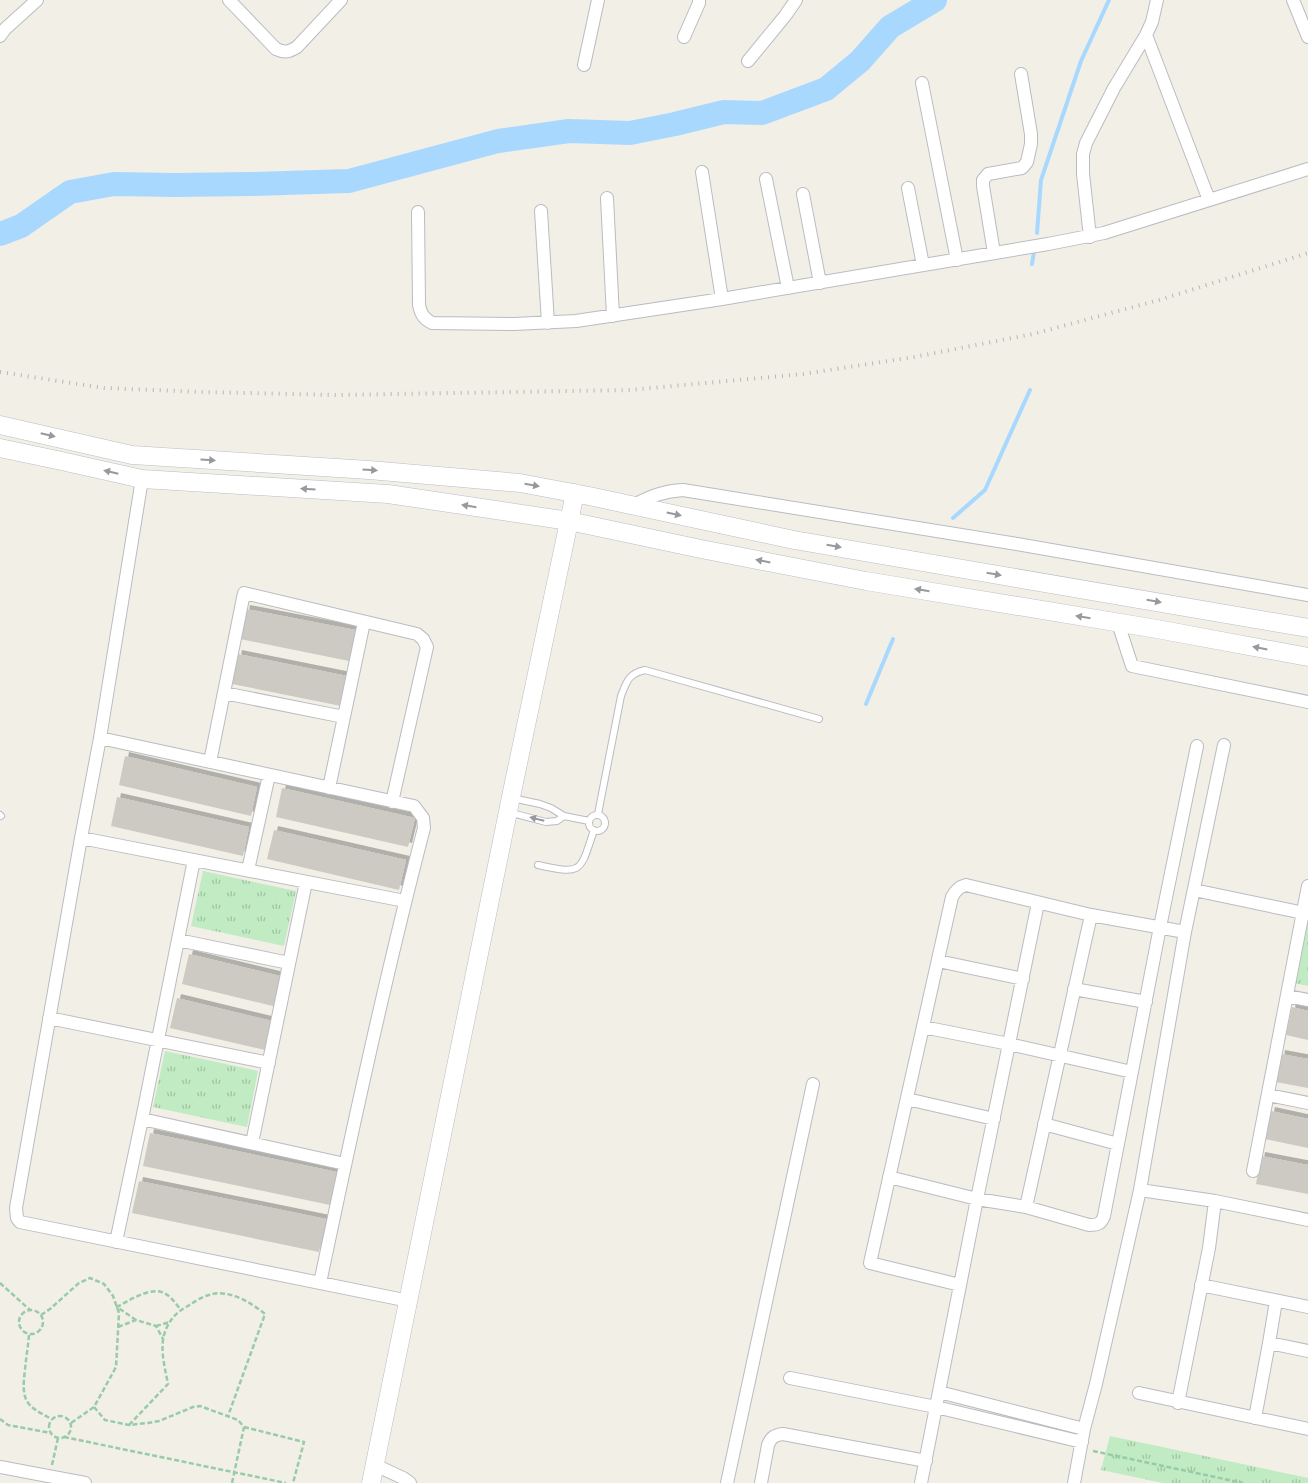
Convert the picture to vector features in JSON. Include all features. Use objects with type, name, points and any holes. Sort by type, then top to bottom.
[{"type":"main road","points":[[0,425],[132,455],[369,470],[520,483],[634,505],[794,540],[1308,628]]},
{"type":"main road","points":[[0,448],[142,479],[388,494],[569,521],[866,581],[1308,657]]},
{"type":"main road","points":[[371,1483],[575,493]]},
{"type":"street","points":[[0,36],[37,0]]},
{"type":"street","points":[[228,0],[276,49],[284,52],[291,51],[297,47],[341,0]]},
{"type":"street","points":[[584,65],[598,0]]},
{"type":"street","points":[[684,37],[699,0]]},
{"type":"street","points":[[748,61],[796,0]]},
{"type":"street","points":[[1090,237],[1083,174],[1084,148],[1114,88],[1146,35],[1152,22],[1157,0]]},
{"type":"street","points":[[1293,0],[1308,37]]},
{"type":"street","points":[[1146,35],[1209,200]]},
{"type":"street","points":[[994,254],[983,180],[988,174],[1022,168],[1027,162],[1031,134],[1021,74]]},
{"type":"street","points":[[922,83],[957,260]]},
{"type":"street","points":[[418,212],[420,304],[421,314],[425,319],[432,323],[548,323],[613,316],[722,299],[1090,237],[1308,169]]},
{"type":"street","points":[[702,172],[722,299]]},
{"type":"street","points":[[766,179],[788,288]]},
{"type":"street","points":[[908,188],[923,265]]},
{"type":"street","points":[[803,194],[820,283]]},
{"type":"street","points":[[607,198],[613,316]]},
{"type":"street","points":[[541,211],[548,323]]},
{"type":"street","points":[[142,479],[100,738],[16,1208],[17,1218],[20,1222],[409,1301]]},
{"type":"street","points":[[634,505],[656,494],[670,490],[683,490],[1008,543],[1308,595]]},
{"type":"street","points":[[210,762],[244,593],[416,634],[423,639],[426,646],[392,802]]},
{"type":"street","points":[[329,788],[364,622]]},
{"type":"street","points":[[1118,623],[1132,666],[1308,702]]},
{"type":"street","points":[[224,693],[344,717]]},
{"type":"street","points":[[100,738],[414,806],[424,818],[424,828],[405,901],[320,1283]]},
{"type":"street","points":[[1074,1483],[1084,1429],[1140,1190],[1185,932],[1224,745]]},
{"type":"street","points":[[889,1177],[978,1199],[1026,1207],[1089,1225],[1097,1225],[1101,1222],[1104,1216],[1196,746]]},
{"type":"street","points":[[248,870],[270,775]]},
{"type":"street","points":[[81,838],[405,901]]},
{"type":"street","points":[[116,1242],[194,860]]},
{"type":"street","points":[[252,1143],[306,882]]},
{"type":"street","points":[[960,1285],[870,1263],[952,897],[959,887],[966,885],[1091,915],[1185,932]]},
{"type":"street","points":[[1253,1171],[1305,914],[1308,886]]},
{"type":"street","points":[[1194,890],[1305,914]]},
{"type":"street","points":[[922,1483],[960,1285],[1038,903]]},
{"type":"street","points":[[1026,1207],[1091,915]]},
{"type":"street","points":[[178,940],[289,963]]},
{"type":"street","points":[[938,961],[1023,979]]},
{"type":"street","points":[[1074,989],[1146,1002]]},
{"type":"street","points":[[1287,996],[1308,1000]]},
{"type":"street","points":[[49,1018],[269,1063]]},
{"type":"street","points":[[923,1027],[1132,1072]]},
{"type":"street","points":[[727,1483],[813,1084]]},
{"type":"street","points":[[1268,1095],[1308,1103]]},
{"type":"street","points":[[907,1099],[994,1119]]},
{"type":"street","points":[[142,1119],[345,1164]]},
{"type":"street","points":[[1044,1124],[1118,1144]]},
{"type":"street","points":[[1140,1190],[1215,1201],[1308,1220]]},
{"type":"street","points":[[1178,1403],[1209,1248],[1215,1201]]},
{"type":"street","points":[[1201,1285],[1308,1307]]},
{"type":"street","points":[[1255,1418],[1276,1301]]},
{"type":"street","points":[[1269,1343],[1308,1351]]},
{"type":"street","points":[[790,1378],[936,1407],[1081,1445]]},
{"type":"street","points":[[939,1392],[1084,1429]]},
{"type":"street","points":[[1139,1394],[1308,1429]]},
{"type":"street","points":[[761,1483],[770,1440],[776,1435],[783,1434],[926,1461]]},
{"type":"street","points":[[375,1464],[410,1483]]},
{"type":"street","points":[[0,1466],[85,1483]]},
{"type":"lane","points":[[598,814],[621,696],[629,677],[636,672],[645,670],[819,719]]},
{"type":"lane","points":[[510,805],[540,804],[564,816],[589,821]]},
{"type":"lane","points":[[510,805],[546,822],[557,821],[564,816]]},
{"type":"lane","points":[[598,814],[603,817],[605,824],[602,829],[594,830],[590,826],[589,821],[593,815],[598,814]]},
{"type":"lane","points":[[538,865],[562,870],[573,870],[580,866],[584,861],[594,830]]},
{"type":"path","points":[[41,1315],[50,1309],[78,1282],[90,1278],[104,1284],[113,1296],[119,1313],[116,1367],[94,1406],[71,1422]]},
{"type":"path","points":[[0,1284],[30,1310],[41,1315],[44,1323],[43,1327],[37,1333],[30,1335],[22,1331],[18,1320],[22,1313],[30,1310]]},
{"type":"path","points":[[117,1307],[139,1295],[163,1292],[173,1299],[181,1310]]},
{"type":"path","points":[[129,1425],[168,1384],[162,1357],[164,1335],[171,1318],[181,1310],[210,1294],[225,1294],[242,1299],[256,1306],[265,1314],[228,1416]]},
{"type":"path","points":[[117,1307],[136,1320],[156,1326],[170,1322]]},
{"type":"path","points":[[118,1327],[136,1320]]},
{"type":"path","points":[[156,1326],[164,1340]]},
{"type":"path","points":[[30,1335],[22,1388],[25,1399],[31,1407],[38,1413],[52,1419]]},
{"type":"path","points":[[94,1406],[105,1420],[129,1425],[159,1421],[200,1406],[238,1420],[244,1427],[304,1442],[293,1483]]},
{"type":"path","points":[[51,1433],[49,1426],[52,1419],[55,1416],[62,1415],[71,1422],[72,1426],[70,1433],[64,1437]]},
{"type":"path","points":[[0,1419],[8,1425],[51,1433],[58,1438],[64,1437],[286,1483]]},
{"type":"path","points":[[232,1483],[244,1427]]},
{"type":"path","points":[[50,1476],[58,1438]]},
{"type":"path","points":[[1081,1445],[1243,1483]]},
{"type":"green space","points":[[203,871],[296,891],[284,946],[191,926]]},
{"type":"green space","points":[[1308,919],[1308,986],[1294,983]]},
{"type":"green space","points":[[165,1051],[258,1071],[247,1127],[153,1107]]},
{"type":"green space","points":[[1110,1436],[1308,1478],[1308,1483],[1163,1483],[1101,1470]]},
{"type":"building","points":[[246,609],[355,630],[349,661],[240,639]]},
{"type":"building","points":[[238,654],[347,676],[341,706],[232,684]]},
{"type":"building","points":[[125,756],[257,787],[251,816],[119,785]]},
{"type":"building","points":[[282,788],[415,818],[408,847],[276,817]]},
{"type":"building","points":[[117,797],[249,827],[243,856],[111,826]]},
{"type":"building","points":[[274,830],[406,860],[399,890],[267,859]]},
{"type":"building","points":[[189,954],[284,977],[277,1007],[182,984]]},
{"type":"building","points":[[177,998],[272,1021],[265,1050],[170,1028]]},
{"type":"building","points":[[1292,1007],[1308,1011],[1308,1040],[1286,1035]]},
{"type":"building","points":[[1281,1054],[1308,1059],[1308,1088],[1276,1082]]},
{"type":"building","points":[[1271,1111],[1308,1119],[1308,1148],[1265,1139]]},
{"type":"building","points":[[150,1133],[337,1172],[330,1205],[143,1166]]},
{"type":"building","points":[[1261,1156],[1308,1165],[1308,1194],[1256,1184]]},
{"type":"building","points":[[139,1181],[326,1219],[319,1252],[132,1213]]},
{"type":"waterway","points":[[0,234],[21,226],[70,192],[114,184],[174,185],[349,181],[498,141],[569,131],[630,133],[724,112],[762,113],[826,89],[860,61],[890,27],[935,0]]},
{"type":"waterway","points":[[1037,233],[1041,180],[1081,61],[1109,0]]},
{"type":"waterway","points":[[1032,264],[1034,252]]},
{"type":"waterway","points":[[953,518],[985,490],[1030,390]]},
{"type":"waterway","points":[[866,704],[893,639]]},
{"type":"railway","points":[[0,372],[104,388],[202,392],[336,395],[630,390],[803,374],[914,357],[1033,334],[1159,300],[1308,253]]}]
